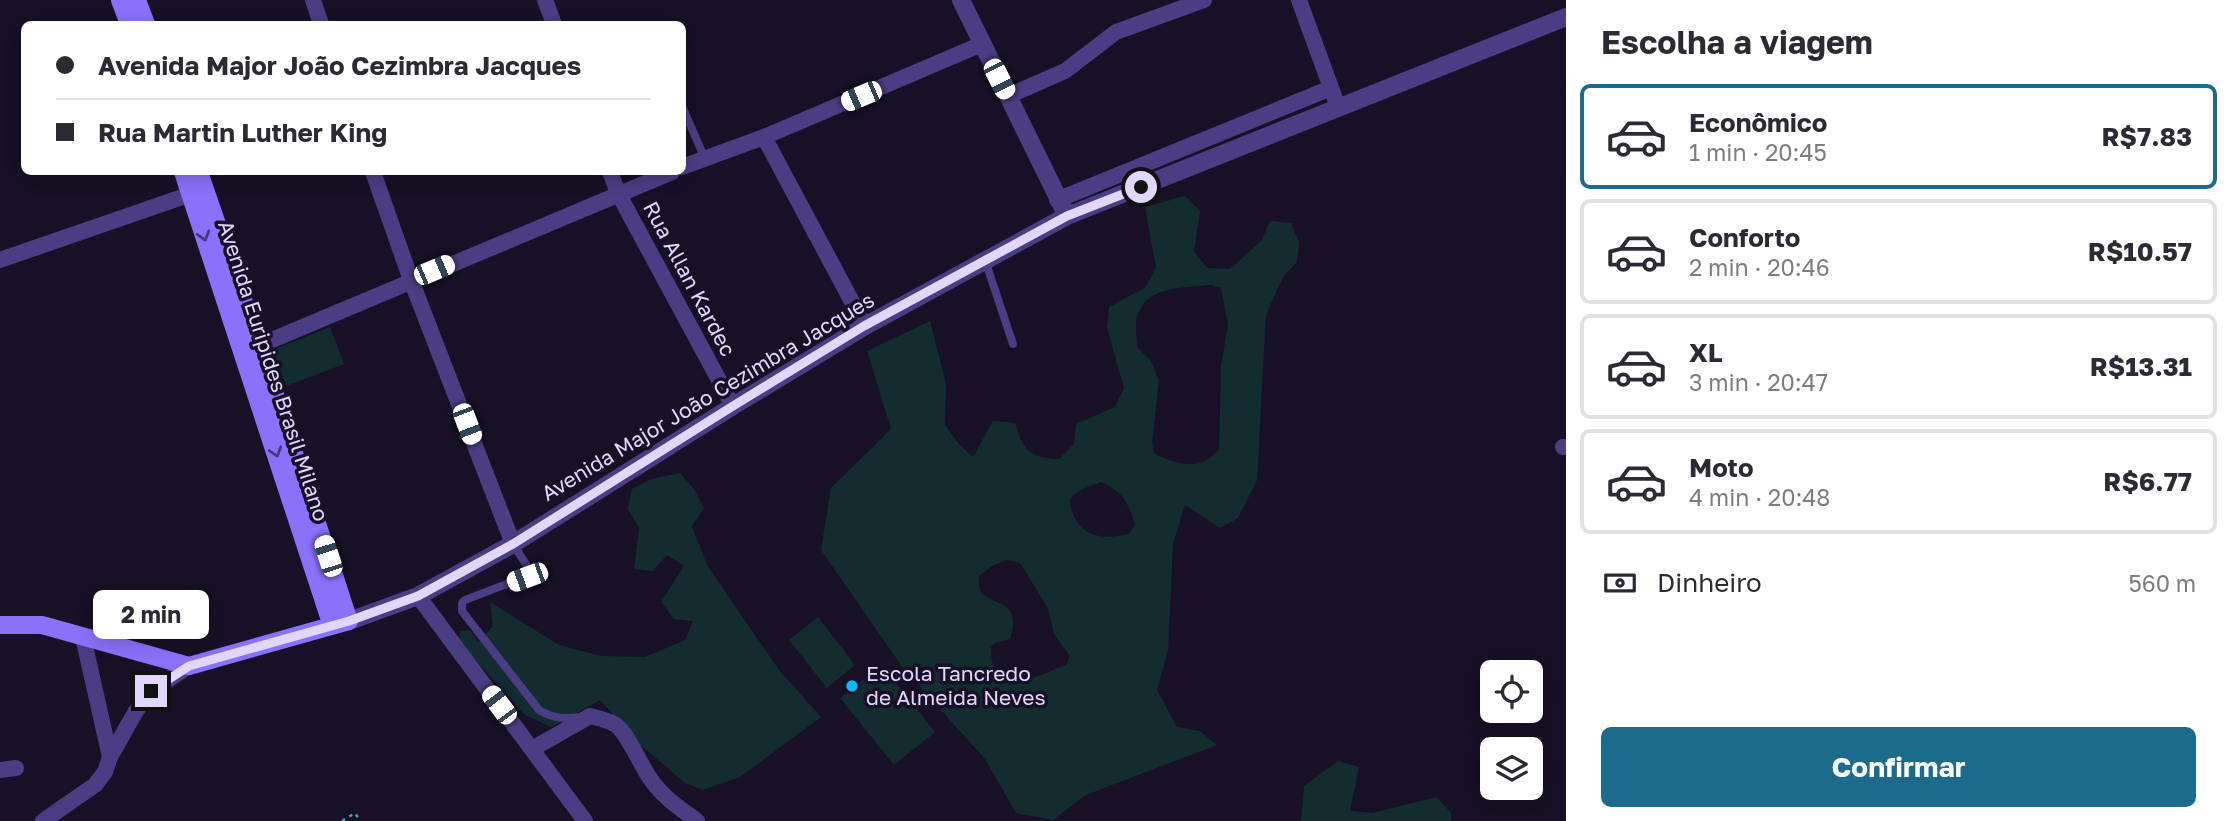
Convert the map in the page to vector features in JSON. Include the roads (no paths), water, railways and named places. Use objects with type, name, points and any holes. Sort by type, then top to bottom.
[{"type":"main road","points":[[120,0],[128,21]]},
{"type":"main road","points":[[137,0],[145,21]]},
{"type":"main road","name":"Avenida Euripides Brasil Milano","points":[[184,175],[251,349],[341,623]]},
{"type":"main road","name":"Avenida Euripides Brasil Milano","points":[[200,175],[226,279]]},
{"type":"main road","points":[[0,625],[42,625],[189,666],[341,623]]},
{"type":"street","points":[[313,0],[320,21]]},
{"type":"street","points":[[545,0],[553,21]]},
{"type":"street","points":[[961,0],[1067,216]]},
{"type":"street","points":[[1008,96],[1065,71],[1116,32],[1204,0]]},
{"type":"street","points":[[1299,0],[1338,107]]},
{"type":"street","name":"Avenida Major João Cezimbra Jacques","points":[[341,623],[418,596],[513,544],[864,326],[1067,216],[1566,18]]},
{"type":"street","points":[[686,166],[764,137],[982,44]]},
{"type":"street","points":[[1057,200],[1331,88]]},
{"type":"street","points":[[764,137],[864,326]]},
{"type":"street","points":[[374,175],[411,280],[513,544]]},
{"type":"street","name":"Rua Allan Kardec","points":[[611,175],[618,193],[733,406]]},
{"type":"street","points":[[251,349],[664,175]]},
{"type":"street","points":[[0,260],[191,194]]},
{"type":"street","points":[[418,596],[585,821]]},
{"type":"street","points":[[83,637],[110,757]]},
{"type":"street","points":[[43,821],[95,785],[136,711],[151,691],[189,666]]},
{"type":"street","points":[[532,749],[590,716],[617,725],[652,781],[666,797],[697,821]]},
{"type":"lane","points":[[686,115],[705,159]]},
{"type":"lane","points":[[985,260],[1013,344]]},
{"type":"lane","points":[[513,544],[530,575],[465,600],[462,603],[462,611],[539,710],[563,719],[590,716]]},
{"type":"place","name":"Escola Tancredo de Almeida Neves","points":[[852,686]]}]
